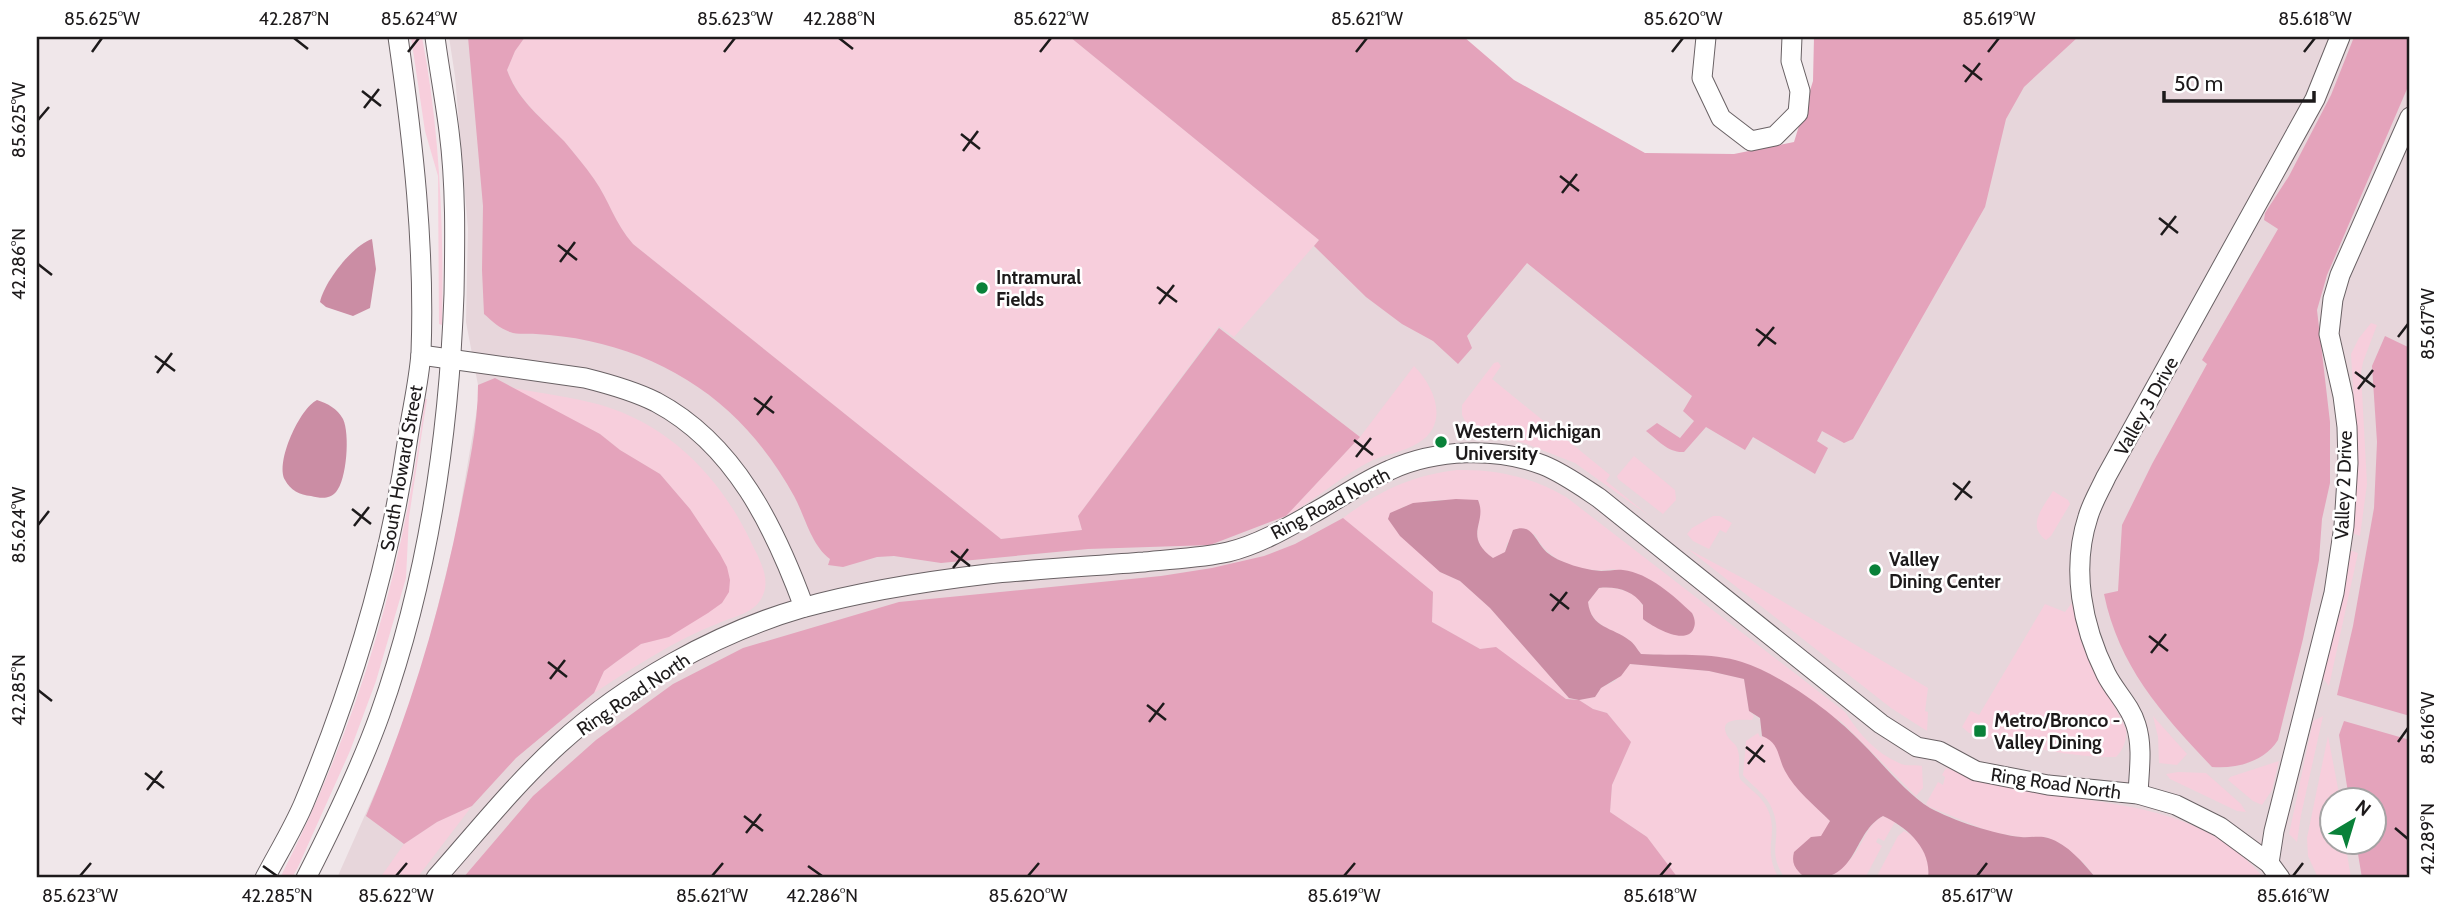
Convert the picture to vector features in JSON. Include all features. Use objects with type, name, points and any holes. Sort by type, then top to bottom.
[{"type":"street","name":"South Howard Street","points":[[265,878],[303,805],[343,703],[378,590],[401,485],[421,355],[420,254],[412,143],[398,37]]},
{"type":"street","name":"South Howard Street","points":[[306,878],[329,833],[380,716],[410,621],[433,519],[452,359],[454,214],[449,132],[435,37]]},
{"type":"street","points":[[1706,37],[1702,78],[1721,118],[1751,141],[1775,136],[1797,113],[1800,90],[1791,61],[1792,37]]},
{"type":"street","name":"Valley 3 Drive","points":[[2138,794],[2141,749],[2136,724],[2127,704],[2107,676],[2082,609],[2080,554],[2088,516],[2119,453],[2315,99],[2340,37]]},
{"type":"street","name":"Valley 2 Drive","points":[[2274,871],[2274,831],[2334,593],[2344,526],[2347,427],[2329,334],[2333,299],[2340,275],[2410,117]]},
{"type":"street","points":[[421,355],[611,384],[656,402],[682,419],[731,466],[763,512],[804,607]]},
{"type":"street","name":"Ring Road North","points":[[436,878],[520,782],[562,742],[615,701],[671,664],[729,635],[804,607],[877,592],[986,575],[1228,552],[1281,531],[1376,477],[1412,461],[1461,453],[1516,457],[1543,465],[1570,479],[1599,498],[1907,743],[1939,751],[1976,771],[2048,785],[2138,794],[2176,805],[2206,820],[2274,871]]},
{"type":"shaded area","points":[[411,37],[422,37],[437,144],[442,252],[442,325],[439,324],[438,176],[425,131]]},
{"type":"shaded area","name":"Western Michigan University","points":[[449,37],[1293,37],[1738,391],[2015,37],[2410,37],[2410,878],[337,878],[393,752],[423,665],[455,538],[478,403],[478,385],[466,322],[468,229],[455,76]]},
{"type":"shaded area","points":[[468,37],[525,37],[507,70],[517,91],[587,169],[633,244],[1001,539],[1082,530],[1078,516],[1219,328],[1360,437],[1286,516],[1210,545],[1088,549],[941,563],[894,556],[877,557],[843,567],[828,565],[830,559],[813,538],[794,496],[773,462],[748,431],[704,391],[664,367],[627,351],[576,338],[513,333],[484,314],[483,206]]},
{"type":"shaded area","name":"Intramural Fields","points":[[525,37],[1070,37],[1319,240],[1234,337],[1219,326],[1078,516],[1082,530],[1001,539],[633,244],[591,174],[564,141],[539,117],[512,81],[507,70]]},
{"type":"shaded area","points":[[1070,37],[1464,37],[1514,80],[1645,153],[1734,154],[1794,142],[1813,81],[1814,37],[2078,37],[2024,87],[2006,119],[1985,207],[1853,439],[1844,443],[1822,431],[1817,441],[1828,448],[1815,474],[1753,437],[1745,450],[1706,427],[1684,452],[1664,445],[1646,431],[1657,423],[1680,438],[1694,421],[1683,411],[1692,396],[1527,263],[1467,336],[1472,348],[1458,364],[1433,341],[1402,324],[1366,297],[1314,246],[1319,240]]},
{"type":"shaded area","points":[[2354,37],[2410,37],[2410,82],[2327,275],[2317,310],[2330,422],[2330,483],[2322,519],[2319,560],[2278,740],[2257,759],[2230,767],[2212,767],[2176,728],[2145,688],[2120,644],[2104,594],[2118,591],[2122,525],[2207,364],[2202,360],[2278,229],[2264,220],[2265,213],[2289,176],[2331,95]]},
{"type":"shaded area","points":[[372,239],[376,269],[370,308],[353,316],[326,307],[320,302],[333,275],[348,256]]},
{"type":"shaded area","points":[[2371,323],[2377,325],[2361,373],[2367,484],[2360,536],[2352,533],[2358,470],[2351,354]]},
{"type":"shaded area","points":[[2385,336],[2410,348],[2410,716],[2337,695],[2353,626],[2374,508],[2377,442],[2372,366]]},
{"type":"shaded area","points":[[1498,362],[1501,366],[1492,379],[1610,475],[1606,481],[1648,515],[1575,463],[1524,443],[1477,433],[1466,423],[1462,415],[1462,405],[1494,363]]},
{"type":"shaded area","points":[[1414,366],[1428,384],[1436,405],[1434,426],[1428,435],[1412,446],[1367,463],[1286,516],[1360,437]]},
{"type":"shaded area","points":[[495,378],[600,434],[620,450],[660,474],[690,509],[720,554],[727,567],[729,592],[722,603],[708,613],[669,637],[641,644],[604,671],[594,693],[516,758],[472,806],[437,822],[404,844],[366,816],[409,704],[432,628],[472,448],[478,385]]},
{"type":"shaded area","points":[[512,388],[590,402],[626,414],[649,426],[690,456],[724,495],[757,553],[765,581],[760,601],[744,613],[671,646],[594,693],[604,671],[641,644],[669,636],[722,603],[727,567],[690,509],[660,474],[620,450],[600,434]]},
{"type":"shaded area","points":[[425,399],[409,517],[406,578],[376,681],[350,751],[298,867],[292,878],[280,878],[333,762],[374,645],[404,525]]},
{"type":"shaded area","points":[[317,400],[338,412],[343,419],[346,435],[343,478],[336,492],[324,498],[296,491],[287,484],[283,472],[283,461],[291,436],[303,413]]},
{"type":"shaded area","points":[[1634,456],[1675,490],[1676,500],[1663,514],[1618,479],[1617,476]]},
{"type":"shaded area","points":[[1457,470],[1513,476],[1540,484],[1566,497],[1845,712],[1875,748],[1902,764],[1922,766],[1923,788],[1916,796],[1841,721],[1708,657],[1641,654],[1631,641],[1598,622],[1593,617],[1588,602],[1599,588],[1615,588],[1631,593],[1642,603],[1643,619],[1672,634],[1694,616],[1675,599],[1614,569],[1591,570],[1568,564],[1549,552],[1535,534],[1507,543],[1505,552],[1493,559],[1484,551],[1478,537],[1478,500],[1434,500],[1402,507],[1440,572],[1460,581],[1490,608],[1569,698],[1566,699],[1496,648],[1480,649],[1432,622],[1433,592],[1343,518],[1370,500],[1410,480]]},
{"type":"shaded area","points":[[2053,491],[2070,504],[2046,540],[2037,528],[2037,522]]},
{"type":"shaded area","points":[[1478,500],[1480,516],[1477,536],[1484,550],[1493,558],[1505,552],[1513,530],[1523,528],[1530,532],[1544,550],[1558,559],[1587,569],[1633,572],[1652,580],[1692,613],[1695,622],[1693,630],[1683,636],[1676,635],[1643,619],[1643,605],[1629,593],[1612,588],[1599,588],[1588,602],[1593,618],[1631,641],[1641,654],[1718,657],[1742,662],[1772,675],[1833,716],[1901,784],[1930,808],[1987,830],[2011,836],[2045,837],[2055,841],[2075,855],[2096,878],[1928,878],[1926,858],[1916,840],[1901,826],[1883,816],[1873,823],[1839,871],[1814,878],[1804,876],[1794,865],[1794,852],[1811,837],[1821,836],[1830,821],[1794,785],[1775,746],[1762,736],[1760,718],[1749,711],[1744,679],[1709,671],[1630,664],[1621,676],[1601,688],[1595,697],[1579,700],[1569,698],[1490,608],[1460,581],[1440,572],[1400,536],[1388,519],[1390,513],[1413,503]]},
{"type":"shaded area","points":[[1713,516],[1720,516],[1732,523],[1726,533],[1720,530],[1709,549],[1693,541],[1687,534]]},
{"type":"shaded area","points":[[1343,518],[1433,592],[1432,622],[1480,649],[1496,647],[1566,699],[1579,700],[1593,709],[1607,713],[1631,742],[1612,785],[1610,812],[1647,837],[1678,878],[463,878],[533,796],[596,740],[673,684],[743,648],[899,602],[1161,576],[1212,568],[1264,556],[1295,544]]},
{"type":"shaded area","points":[[1688,549],[1748,581],[1928,688],[1925,711],[1928,712],[1927,731],[1891,708]]},
{"type":"shaded area","points":[[2349,550],[2358,553],[2329,686],[2322,677]]},
{"type":"shaded area","points":[[2072,603],[2084,649],[2126,729],[2124,744],[2119,754],[2116,757],[2098,757],[2061,753],[1969,733],[1962,727],[1971,711],[1979,715],[2045,604],[2065,612]]},
{"type":"shaded area","points":[[1630,664],[1709,671],[1744,679],[1749,711],[1754,716],[1752,720],[1728,723],[1725,731],[1737,749],[1740,779],[1762,799],[1771,817],[1771,858],[1779,878],[1678,878],[1647,837],[1610,812],[1612,785],[1631,742],[1607,713],[1593,709],[1579,700],[1595,697],[1601,688],[1615,681]]},
{"type":"shaded area","points":[[2153,716],[2187,754],[2177,765],[2159,763],[2158,737]]},
{"type":"shaded area","points":[[2323,716],[2297,842],[2289,834],[2313,721]]},
{"type":"shaded area","points":[[2344,721],[2410,740],[2410,878],[2362,878],[2358,856],[2388,856],[2388,786],[2347,786],[2339,735]]},
{"type":"shaded area","points":[[1758,733],[1760,737],[1766,736],[1778,746],[1785,771],[1830,821],[1802,875],[1808,878],[1785,878],[1779,869],[1775,853],[1776,823],[1772,808],[1743,775],[1746,741]]},
{"type":"shaded area","points":[[2328,736],[2338,786],[2318,786],[2318,856],[2347,856],[2351,878],[2318,878],[2308,856],[2307,838]]},
{"type":"shaded area","points":[[2279,761],[2272,790],[2262,805],[2253,801],[2228,780],[2230,777]]},
{"type":"shaded area","points":[[1946,768],[2009,787],[2150,811],[2182,821],[2211,834],[2239,853],[2264,878],[2096,878],[2084,863],[2061,844],[2046,837],[2021,837],[1991,832],[1930,807],[1926,804],[1938,782],[1943,785],[1945,777],[1942,775]]},
{"type":"shaded area","points":[[2206,773],[2241,804],[2246,812],[2237,811],[2170,779],[2166,774]]},
{"type":"shaded area","points":[[472,806],[417,878],[380,878],[404,844],[437,822]]},
{"type":"shaded area","points":[[1883,816],[1895,822],[1884,841],[1878,838],[1876,842],[1882,846],[1865,878],[1823,878],[1851,859],[1869,829]]},
{"type":"shaded area","points":[[1904,831],[1915,839],[1923,851],[1928,864],[1928,878],[1876,878],[1898,836]]},
{"type":"place","name":"Intramural Fields","points":[[982,288]]},
{"type":"place","name":"Western Michigan University","points":[[1441,442]]},
{"type":"place","name":"Valley Dining Center","points":[[1875,570]]},
{"type":"place","name":"Metro/Bronco - Valley Dining","points":[[1980,731]]}]
